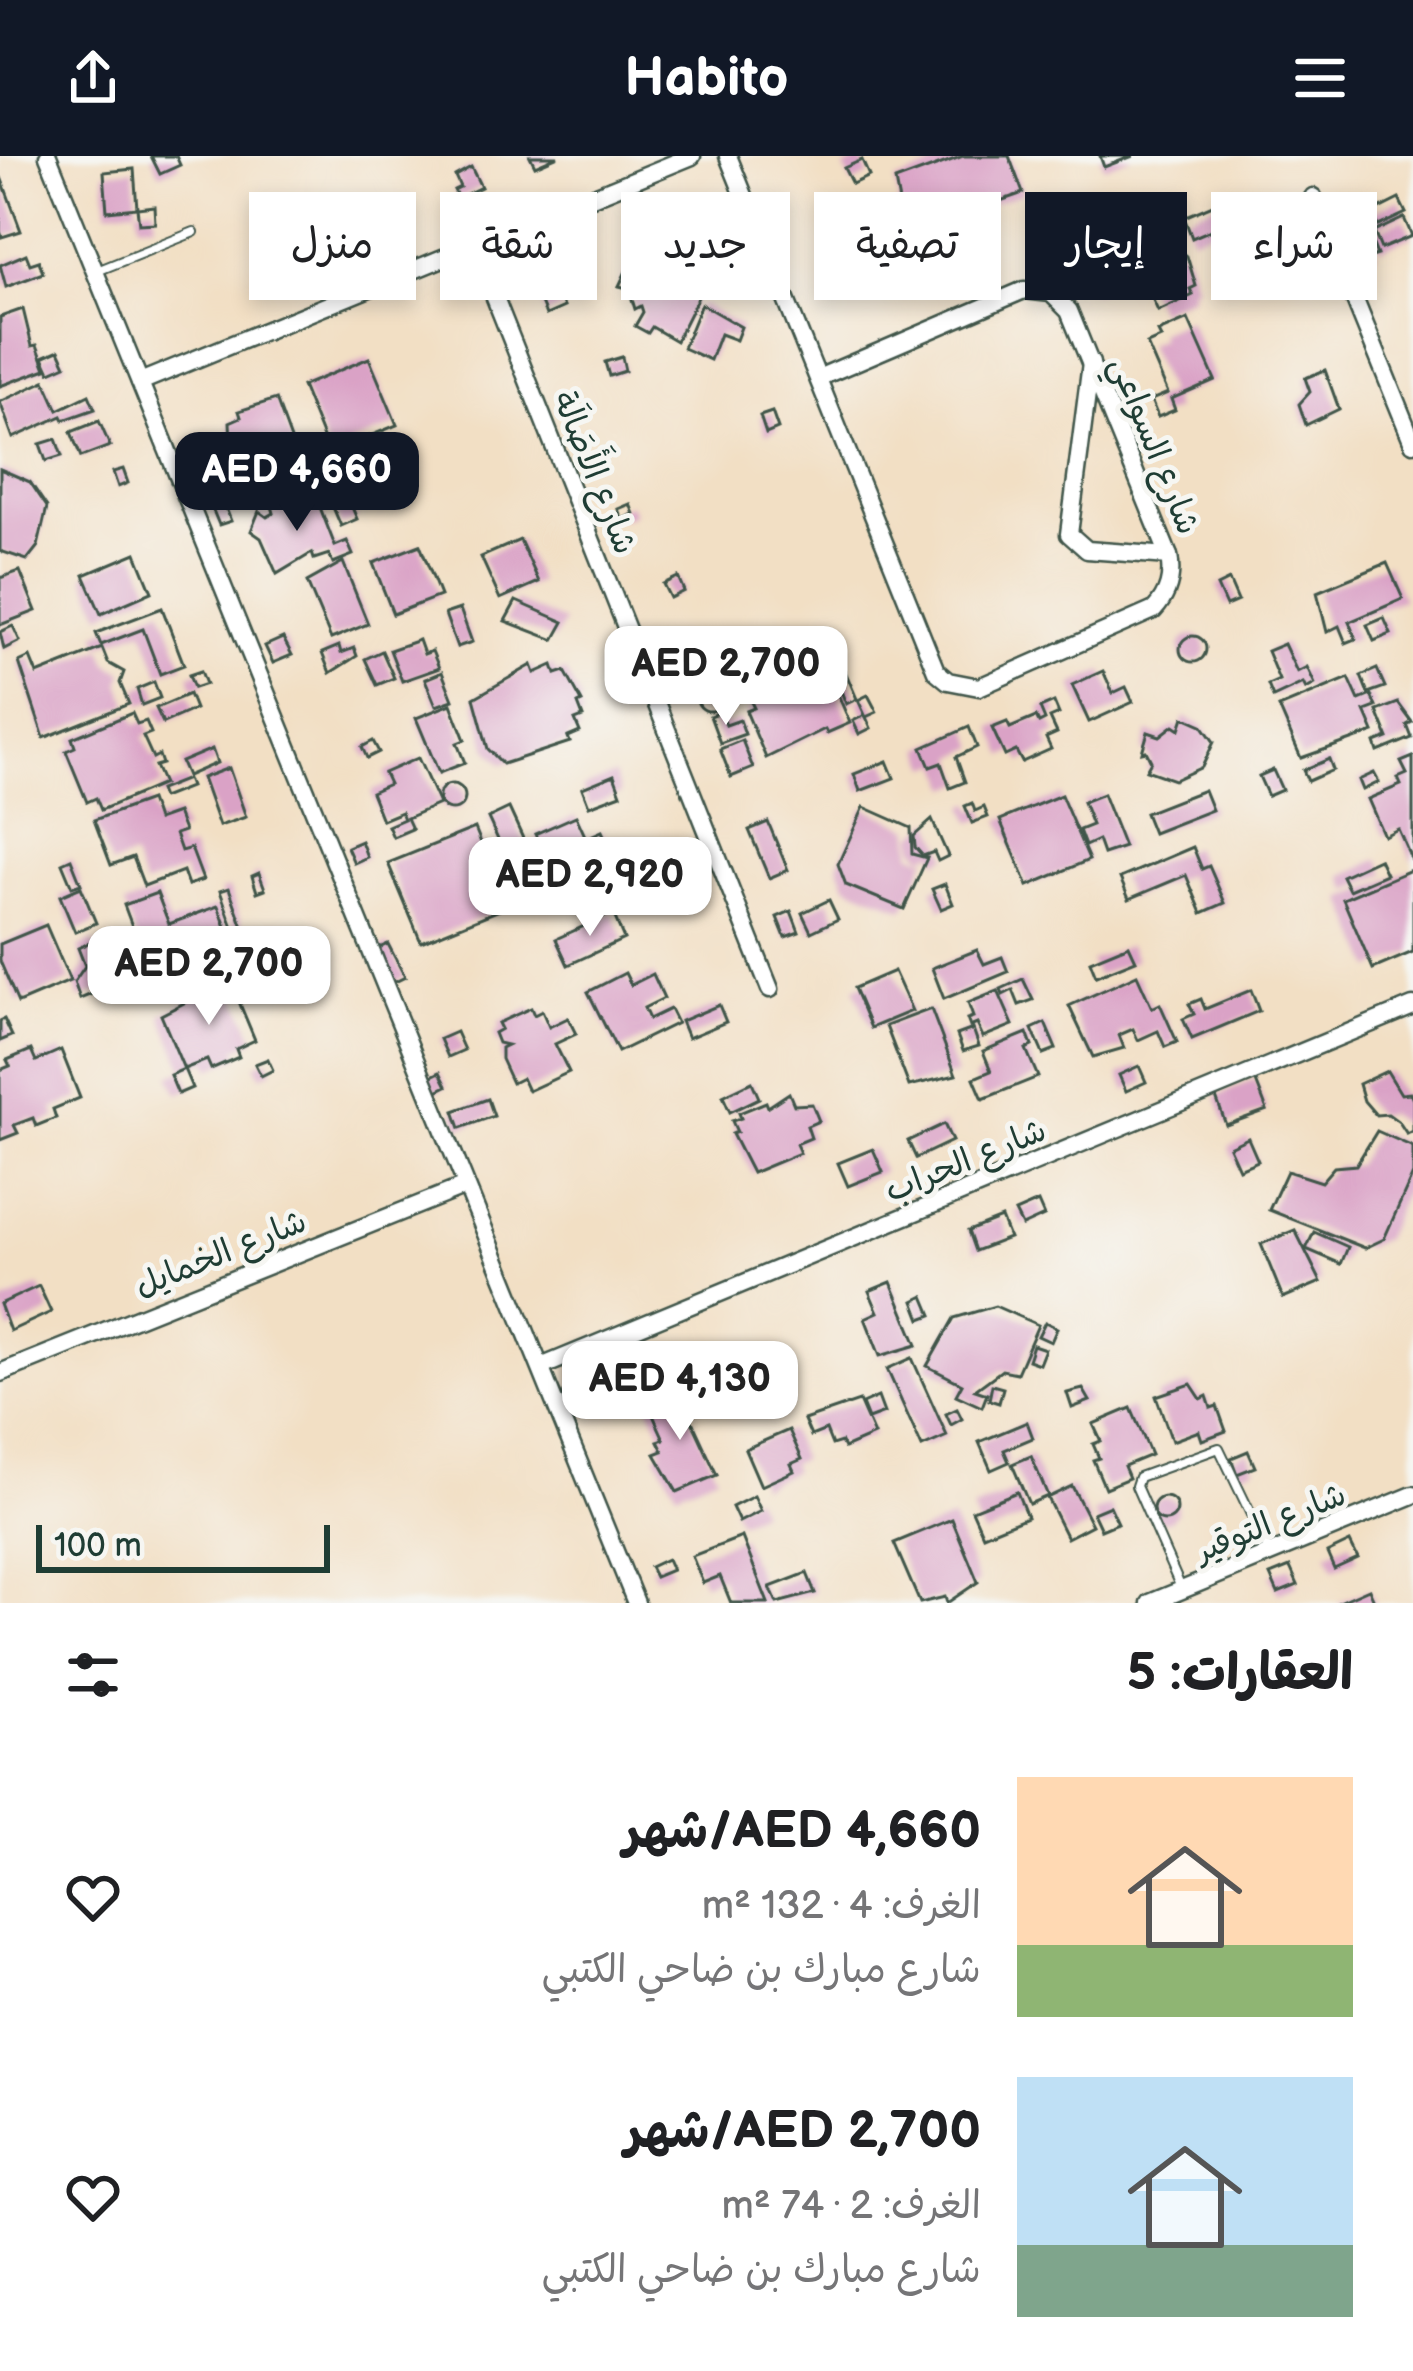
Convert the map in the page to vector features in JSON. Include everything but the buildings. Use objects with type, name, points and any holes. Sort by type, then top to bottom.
[{"type":"street","points":[[48,156],[636,1603]]},
{"type":"street","points":[[597,195],[692,156]]},
{"type":"street","name":"شارع السواعي","points":[[728,156],[928,657],[948,681],[979,687],[1154,610],[1167,590],[1169,556],[1062,300],[1038,289],[818,377]]},
{"type":"street","points":[[140,382],[440,259]]},
{"type":"street","name":"شارع الأَصَالَة","points":[[496,300],[770,989]]},
{"type":"street","points":[[1355,300],[1413,443]]},
{"type":"street","points":[[1091,362],[1069,534],[1087,550],[1169,556]]},
{"type":"street","name":"شارع الحراب","points":[[541,1367],[1413,1006]]},
{"type":"street","name":"شارع الخمايل","points":[[0,1373],[464,1187]]},
{"type":"street","name":"شارع التوقير","points":[[1150,1603],[1413,1495]]},
{"type":"lane","points":[[95,272],[194,232]]},
{"type":"lane","points":[[1182,1590],[1136,1486],[1139,1478],[1167,1464],[1219,1448],[1270,1554]]}]
